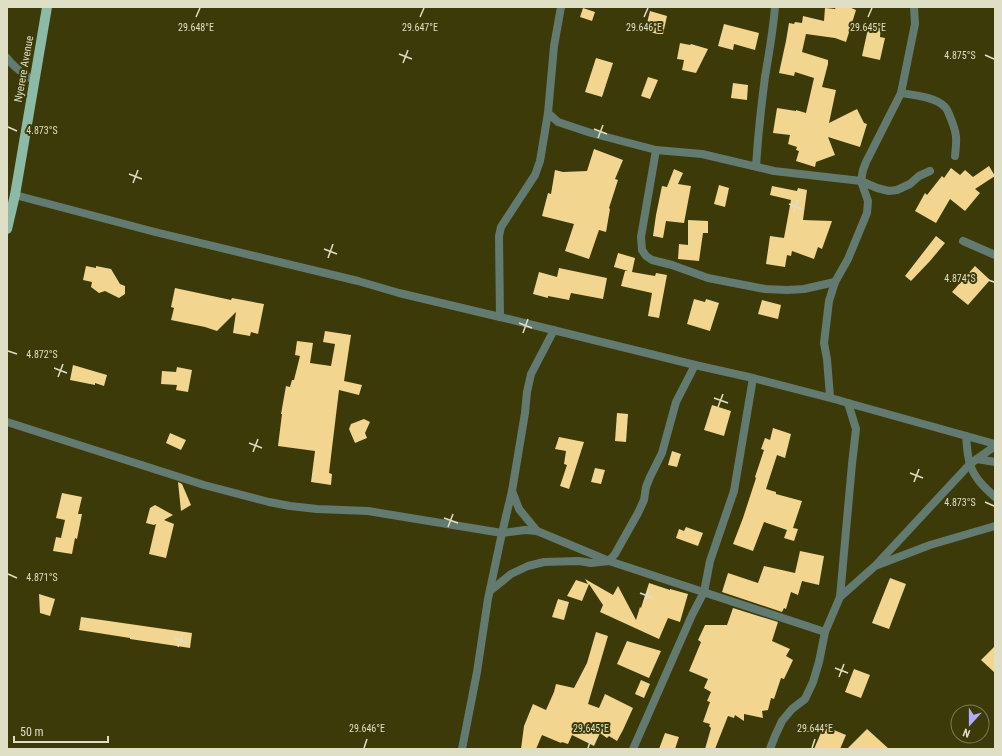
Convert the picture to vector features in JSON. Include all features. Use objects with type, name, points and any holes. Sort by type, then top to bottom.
[{"type":"main road","name":"Nyerere Avenue","points":[[7,229],[15,195],[47,7]]},
{"type":"street","points":[[500,316],[499,236],[501,227],[535,175],[540,161],[548,113],[554,46],[561,7]]},
{"type":"street","points":[[756,166],[758,134],[775,7]]},
{"type":"street","points":[[830,398],[827,358],[824,343],[829,301],[835,282],[848,259],[867,213],[868,201],[862,181],[863,170],[900,93],[915,24],[914,7]]},
{"type":"street","points":[[7,58],[21,72],[34,81]]},
{"type":"street","points":[[900,93],[922,96],[945,107],[954,127],[957,139],[954,156]]},
{"type":"street","points":[[548,113],[558,122],[591,133],[656,150],[702,154],[774,170],[862,181],[877,188],[889,191],[897,190],[910,184],[920,176],[930,171]]},
{"type":"street","points":[[656,150],[642,237],[642,250],[646,256],[652,260],[672,265],[708,278],[765,289],[804,289],[835,282]]},
{"type":"street","points":[[15,195],[155,232],[358,281],[399,293],[500,316],[753,378],[830,398],[995,445]]},
{"type":"street","points":[[963,241],[995,255]]},
{"type":"street","points":[[462,749],[477,672],[490,591],[512,491],[527,392],[531,374],[554,330]]},
{"type":"street","points":[[490,591],[511,574],[528,566],[544,562],[579,561],[591,563],[609,561],[615,554],[644,500],[646,487],[650,476],[662,453],[676,402],[695,365]]},
{"type":"street","points":[[633,749],[704,592],[710,561],[734,491],[753,378]]},
{"type":"street","points":[[770,749],[782,721],[792,709],[805,699],[813,682],[825,632],[840,597],[856,429],[848,403]]},
{"type":"street","points":[[7,422],[204,485],[270,502],[317,510],[368,511],[502,533],[537,530],[609,561],[825,632]]},
{"type":"street","points":[[966,436],[970,464],[976,477],[995,497]]},
{"type":"street","points":[[840,597],[875,566],[970,464],[995,445]]},
{"type":"street","points":[[978,459],[995,462]]},
{"type":"street","points":[[512,491],[519,509],[537,530]]},
{"type":"street","points":[[875,566],[930,545],[995,526]]},
{"type":"building","points":[[836,7],[849,7],[856,10],[846,42],[835,38],[806,34],[802,52],[828,60],[822,87],[836,90],[829,123],[857,109],[864,123],[867,124],[860,147],[828,137],[835,155],[816,162],[815,167],[796,161],[799,151],[796,150],[797,147],[788,144],[790,135],[773,133],[777,108],[796,110],[806,113],[814,78],[795,72],[794,76],[779,73],[789,23],[802,23],[803,16],[824,21],[825,8],[835,9]]},
{"type":"building","points":[[583,8],[595,12],[592,21],[580,17]]},
{"type":"building","points":[[650,11],[667,16],[663,34],[645,31]]},
{"type":"building","points":[[724,24],[759,33],[755,50],[734,44],[733,50],[718,46]]},
{"type":"building","points":[[869,24],[881,25],[880,37],[885,38],[880,60],[862,56]]},
{"type":"building","points":[[680,43],[691,44],[708,49],[696,73],[682,70],[684,60],[677,59]]},
{"type":"building","points":[[596,58],[613,63],[602,97],[585,92]]},
{"type":"building","points":[[648,77],[658,80],[650,99],[641,96]]},
{"type":"building","points":[[733,83],[748,85],[747,100],[731,98]]},
{"type":"building","points":[[594,149],[623,160],[615,179],[618,180],[609,208],[606,232],[599,230],[589,259],[565,251],[574,224],[542,216],[548,193],[551,194],[555,170],[563,172],[587,171]]},
{"type":"building","points":[[989,166],[995,176],[975,189],[980,193],[965,211],[950,199],[936,223],[915,211],[925,193],[927,195],[942,176],[944,178],[951,168],[960,175],[965,170],[973,177]]},
{"type":"building","points":[[674,169],[683,173],[678,184],[691,186],[684,223],[666,221],[663,238],[653,236],[662,186],[667,187]]},
{"type":"building","points":[[719,185],[729,188],[725,207],[714,204]]},
{"type":"building","points":[[772,186],[797,191],[798,188],[807,190],[803,220],[832,221],[822,249],[818,247],[814,259],[792,251],[791,256],[787,255],[785,267],[766,264],[770,236],[784,238],[791,200],[770,195]]},
{"type":"building","points":[[688,220],[708,221],[708,233],[703,233],[699,261],[678,259],[679,244],[688,245]]},
{"type":"building","points":[[936,236],[945,243],[911,281],[905,276]]},
{"type":"building","points":[[618,253],[635,258],[632,272],[655,276],[656,273],[667,275],[659,318],[648,316],[652,293],[621,286],[625,271],[628,271],[614,267]]},
{"type":"building","points":[[86,266],[111,269],[120,284],[125,286],[125,294],[119,298],[105,291],[99,293],[91,287],[92,282],[83,280]]},
{"type":"building","points":[[975,266],[990,280],[968,305],[952,292]]},
{"type":"building","points":[[559,268],[607,278],[603,299],[571,293],[569,300],[548,296],[548,298],[533,294],[539,272],[557,277]]},
{"type":"building","points":[[175,288],[231,300],[232,298],[264,304],[258,334],[251,332],[250,336],[233,333],[236,312],[217,331],[171,320],[174,308],[171,307]]},
{"type":"building","points":[[694,299],[705,302],[706,299],[719,303],[710,331],[687,324]]},
{"type":"building","points":[[762,300],[781,305],[778,319],[758,314]]},
{"type":"building","points":[[325,331],[351,335],[344,381],[362,385],[359,395],[339,390],[329,473],[332,474],[331,485],[311,482],[315,451],[278,446],[281,414],[286,386],[290,387],[292,380],[294,380],[300,356],[295,355],[297,341],[313,343],[310,363],[331,366],[335,344],[323,342]]},
{"type":"building","points":[[73,365],[107,375],[104,386],[95,383],[95,385],[70,380]]},
{"type":"building","points":[[177,367],[192,370],[188,392],[176,390],[177,385],[161,384],[162,371],[176,372]]},
{"type":"building","points":[[712,405],[731,411],[724,436],[704,430]]},
{"type":"building","points":[[617,413],[628,414],[626,442],[615,441]]},
{"type":"building","points":[[364,419],[370,422],[365,433],[367,438],[355,443],[349,429],[351,424]]},
{"type":"building","points":[[773,428],[791,434],[785,458],[777,455],[766,489],[776,492],[776,494],[802,501],[793,528],[798,529],[794,541],[784,538],[787,530],[764,522],[753,551],[733,544],[756,478],[755,477],[764,450],[761,449],[765,438],[770,440]]},
{"type":"building","points":[[170,433],[186,440],[181,450],[166,443]]},
{"type":"building","points":[[559,437],[584,442],[569,489],[560,486],[567,465],[564,464],[566,451],[555,449]]},
{"type":"building","points":[[672,451],[681,454],[677,467],[668,465]]},
{"type":"building","points":[[595,468],[605,470],[601,484],[591,482]]},
{"type":"building","points":[[178,482],[182,484],[191,505],[181,511]]},
{"type":"building","points":[[62,493],[82,497],[78,514],[82,514],[77,539],[75,538],[72,554],[53,551],[56,537],[61,538],[65,520],[56,518]]},
{"type":"building","points":[[155,505],[173,515],[164,520],[174,524],[166,558],[149,554],[156,524],[146,523],[150,508]]},
{"type":"building","points":[[686,527],[703,533],[698,546],[676,538],[679,529],[684,531]]},
{"type":"building","points":[[800,551],[824,556],[819,585],[802,581],[798,595],[791,592],[786,609],[784,608],[782,612],[722,592],[728,573],[758,583],[764,566],[795,573]]},
{"type":"building","points":[[890,578],[906,584],[889,629],[872,623]]},
{"type":"building","points":[[585,579],[613,595],[618,586],[636,620],[649,583],[688,594],[680,622],[668,618],[659,639],[600,612],[603,605],[589,584],[582,601],[567,596],[576,580],[588,584]]},
{"type":"building","points":[[39,594],[55,599],[50,616],[40,613]]},
{"type":"building","points":[[558,599],[569,602],[564,620],[552,617]]},
{"type":"building","points":[[733,608],[778,622],[772,641],[790,649],[786,656],[793,660],[784,679],[781,678],[774,699],[771,698],[768,710],[762,711],[763,718],[744,714],[744,721],[735,715],[734,718],[728,716],[715,749],[705,749],[711,728],[709,726],[710,724],[703,722],[710,702],[707,701],[711,692],[704,688],[708,679],[689,671],[701,642],[698,640],[705,625],[727,625]]},
{"type":"building","points":[[81,617],[192,633],[190,648],[79,630]]},
{"type":"building","points":[[596,632],[608,636],[588,704],[599,708],[605,694],[633,708],[617,741],[609,736],[607,738],[600,733],[594,746],[572,735],[568,744],[561,743],[542,735],[536,749],[521,749],[524,726],[533,704],[546,710],[556,684],[574,688],[587,663]]},
{"type":"building","points":[[627,641],[661,651],[649,678],[617,664]]},
{"type":"building","points":[[995,646],[995,673],[981,660]]},
{"type":"building","points":[[854,669],[870,675],[861,698],[845,692]]},
{"type":"building","points":[[641,680],[650,684],[644,698],[635,694]]},
{"type":"building","points":[[824,726],[846,735],[840,749],[814,749]]},
{"type":"building","points":[[867,729],[889,749],[847,749]]},
{"type":"building","points":[[665,733],[679,737],[675,749],[659,749]]}]
